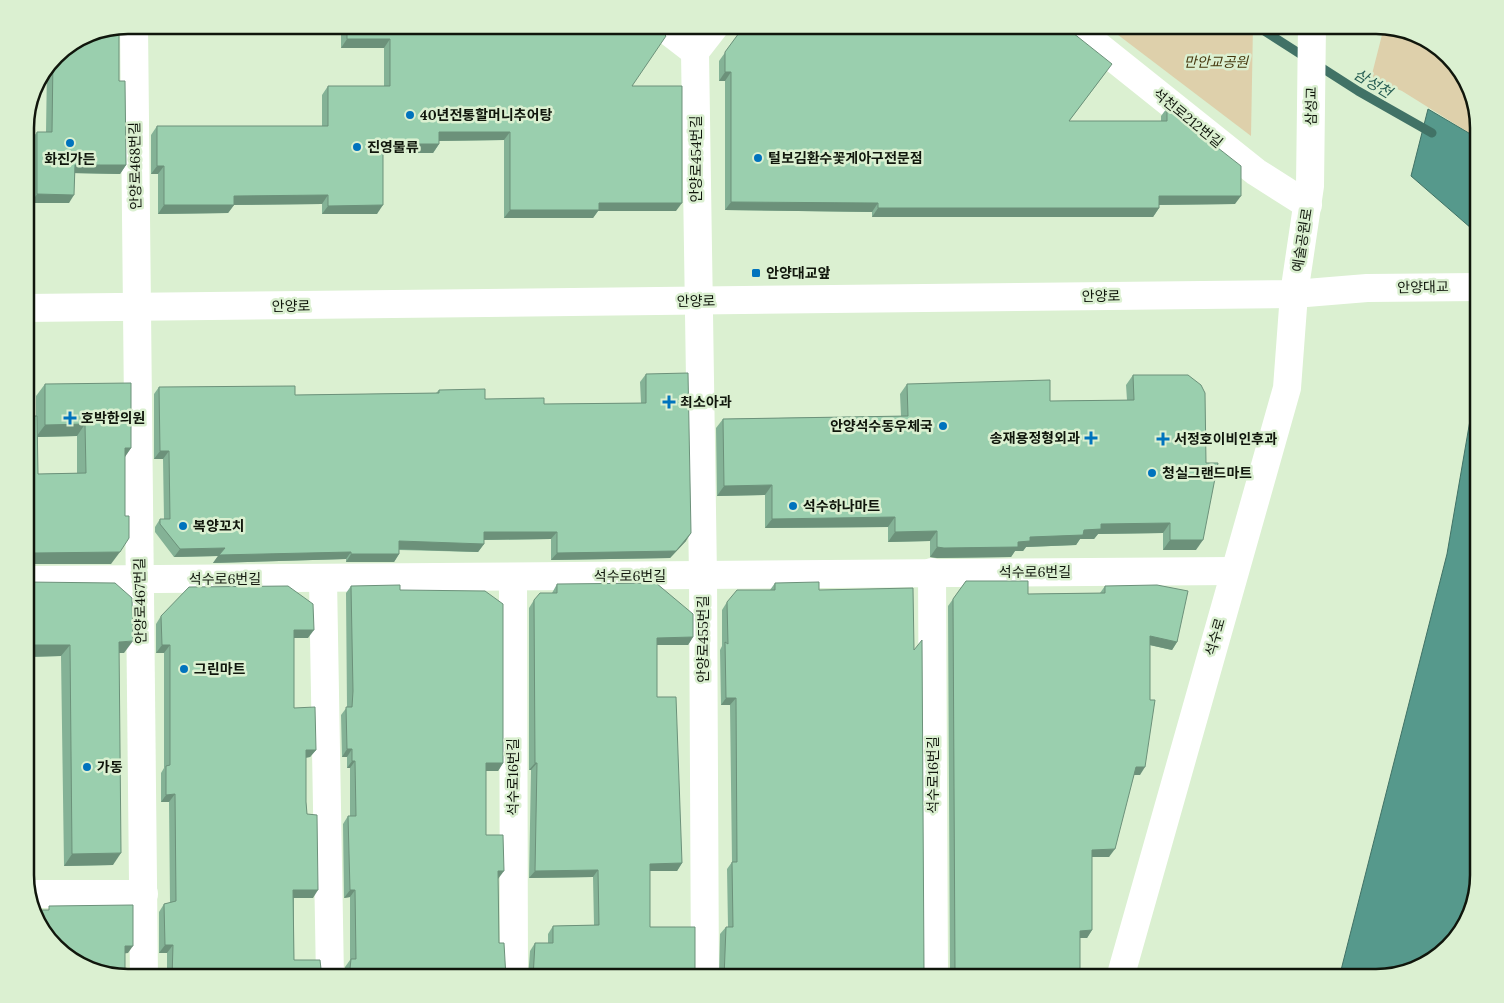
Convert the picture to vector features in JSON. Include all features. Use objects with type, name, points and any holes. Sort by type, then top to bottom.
[{"type":"street","name":"안양로468번길","points":[[134,34],[137,308]]},
{"type":"street","points":[[672,34],[695,52],[709,34]]},
{"type":"street","name":"석천로212번길","points":[[1083,34],[1256,172],[1309,196]]},
{"type":"street","name":"삼성교","points":[[1309,196],[1312,34]]},
{"type":"street","name":"안양로454번길","points":[[695,52],[697,301]]},
{"type":"street","name":"예술공원로","points":[[1294,294],[1309,196]]},
{"type":"street","name":"안양대교","points":[[1367,288],[1470,287]]},
{"type":"street","name":"안양로","points":[[34,308],[1294,294],[1367,288]]},
{"type":"street","name":"석수로","points":[[1123,969],[1287,388],[1294,294]]},
{"type":"street","name":"안양로455번길","points":[[697,301],[703,576],[705,969]]},
{"type":"street","name":"안양로467번길","points":[[137,308],[144,969]]},
{"type":"street","name":"석수로6번길","points":[[34,580],[1234,571]]},
{"type":"street","name":"석수로16번길","points":[[932,572],[934,969]]},
{"type":"street","name":"석수로16번길","points":[[513,577],[514,969]]},
{"type":"street","points":[[323,579],[330,969]]},
{"type":"street","points":[[36,894],[144,894]]},
{"type":"green space","name":"만안교공원","points":[[1117,34],[1253,34],[1251,136]]},
{"type":"green space","points":[[1382,34],[1401,37],[1423,46],[1447,66],[1461,86],[1468,109],[1470,133],[1402,91],[1371,78]]},
{"type":"water","points":[[1428,109],[1470,134],[1470,227],[1411,176]]},
{"type":"water","points":[[1470,420],[1470,876],[1467,900],[1461,917],[1454,928],[1443,942],[1423,957],[1401,966],[1389,968],[1341,969],[1447,554]]},
{"type":"building","points":[[119,34],[119,81],[125,81],[126,165],[75,165],[74,195],[37,194],[37,132],[52,132],[53,70],[66,57],[86,43]]},
{"type":"building","points":[[347,34],[664,34],[666,36],[632,86],[682,86],[682,203],[599,203],[599,210],[510,210],[510,132],[439,132],[439,144],[383,144],[383,205],[328,206],[328,195],[234,196],[234,205],[164,205],[164,166],[157,166],[157,126],[328,126],[328,86],[390,86],[390,39],[347,39]]},
{"type":"building","points":[[738,34],[1074,34],[1112,64],[1069,121],[1167,121],[1167,108],[1241,166],[1241,196],[1159,196],[1159,208],[878,208],[878,203],[731,202],[731,72],[725,72],[725,52]]},
{"type":"building","points":[[688,373],[691,533],[676,551],[557,553],[557,532],[484,532],[484,544],[399,541],[399,554],[351,554],[351,552],[219,555],[225,548],[180,549],[160,524],[160,519],[170,519],[169,451],[160,451],[159,387],[295,386],[295,395],[439,393],[439,390],[485,389],[485,399],[544,398],[544,404],[646,403],[646,374]]},
{"type":"building","points":[[1133,375],[1188,375],[1201,385],[1205,393],[1206,463],[1218,463],[1203,540],[1170,540],[1170,523],[1101,524],[1101,529],[1084,530],[1083,535],[1030,537],[1030,541],[1018,542],[1018,547],[944,548],[937,547],[937,531],[895,532],[895,517],[772,519],[772,485],[724,486],[723,419],[908,416],[907,384],[1050,380],[1050,401],[1134,400]]},
{"type":"building","points":[[131,383],[131,448],[125,448],[125,516],[129,516],[129,538],[120,552],[34,553],[34,416],[37,416],[38,474],[86,473],[85,424],[45,425],[45,384]]},
{"type":"building","points":[[966,581],[1028,581],[1028,594],[1105,593],[1105,586],[1157,585],[1188,591],[1177,642],[1150,636],[1150,700],[1155,700],[1145,767],[1136,767],[1115,849],[1092,850],[1092,930],[1080,931],[1080,969],[955,969],[953,599]]},
{"type":"building","points":[[34,582],[115,583],[132,598],[133,641],[119,642],[121,853],[72,854],[70,645],[34,645]]},
{"type":"building","points":[[819,582],[819,590],[913,588],[914,650],[922,640],[924,969],[724,969],[726,927],[733,927],[732,862],[737,862],[736,698],[726,698],[725,642],[728,644],[727,602],[737,590],[775,590],[775,583]]},
{"type":"building","points":[[656,583],[693,614],[693,637],[657,638],[657,697],[676,697],[682,863],[650,864],[650,927],[695,927],[695,969],[534,969],[535,943],[553,943],[553,926],[599,925],[598,870],[535,871],[537,763],[535,763],[534,600],[540,593],[557,593],[557,584]]},
{"type":"building","points":[[400,585],[400,590],[485,591],[503,604],[503,763],[486,763],[486,835],[503,835],[504,871],[498,871],[499,943],[504,943],[505,969],[350,969],[351,959],[356,959],[355,890],[350,890],[348,816],[356,816],[355,761],[352,761],[352,749],[347,749],[346,707],[352,707],[353,691],[351,586]]},
{"type":"building","points":[[288,586],[313,604],[314,630],[294,630],[294,708],[315,707],[316,750],[306,750],[306,802],[307,814],[317,815],[318,890],[293,890],[294,960],[320,960],[321,969],[172,969],[173,945],[165,945],[164,904],[176,901],[175,794],[166,795],[166,766],[170,765],[170,645],[162,645],[161,616],[189,587]]},
{"type":"building","points":[[133,905],[133,946],[125,946],[125,969],[109,967],[86,960],[61,942],[53,933],[41,912],[40,910],[49,910],[49,906]]},
{"type":"waterway","name":"삼성천","points":[[1269,34],[1358,91],[1432,133]]},
{"type":"place","name":"40년전통할머니추어탕","points":[[410,115]]},
{"type":"place","name":"화진가든","points":[[70,143]]},
{"type":"place","name":"진영물류","points":[[357,147]]},
{"type":"place","name":"털보김환수꽃게아구전문점","points":[[758,158]]},
{"type":"place","name":"안양대교앞","points":[[756,273]]},
{"type":"place","name":"최소아과","points":[[669,402]]},
{"type":"place","name":"호박한의원","points":[[70,418]]},
{"type":"place","name":"안양석수동우체국","points":[[943,426]]},
{"type":"place","name":"송재용정형외과","points":[[1091,438]]},
{"type":"place","name":"서정호이비인후과","points":[[1163,439]]},
{"type":"place","name":"청실그랜드마트","points":[[1152,473]]},
{"type":"place","name":"석수하나마트","points":[[793,506]]},
{"type":"place","name":"복양꼬치","points":[[183,526]]},
{"type":"place","name":"그린마트","points":[[184,669]]},
{"type":"place","name":"가동","points":[[87,767]]}]
